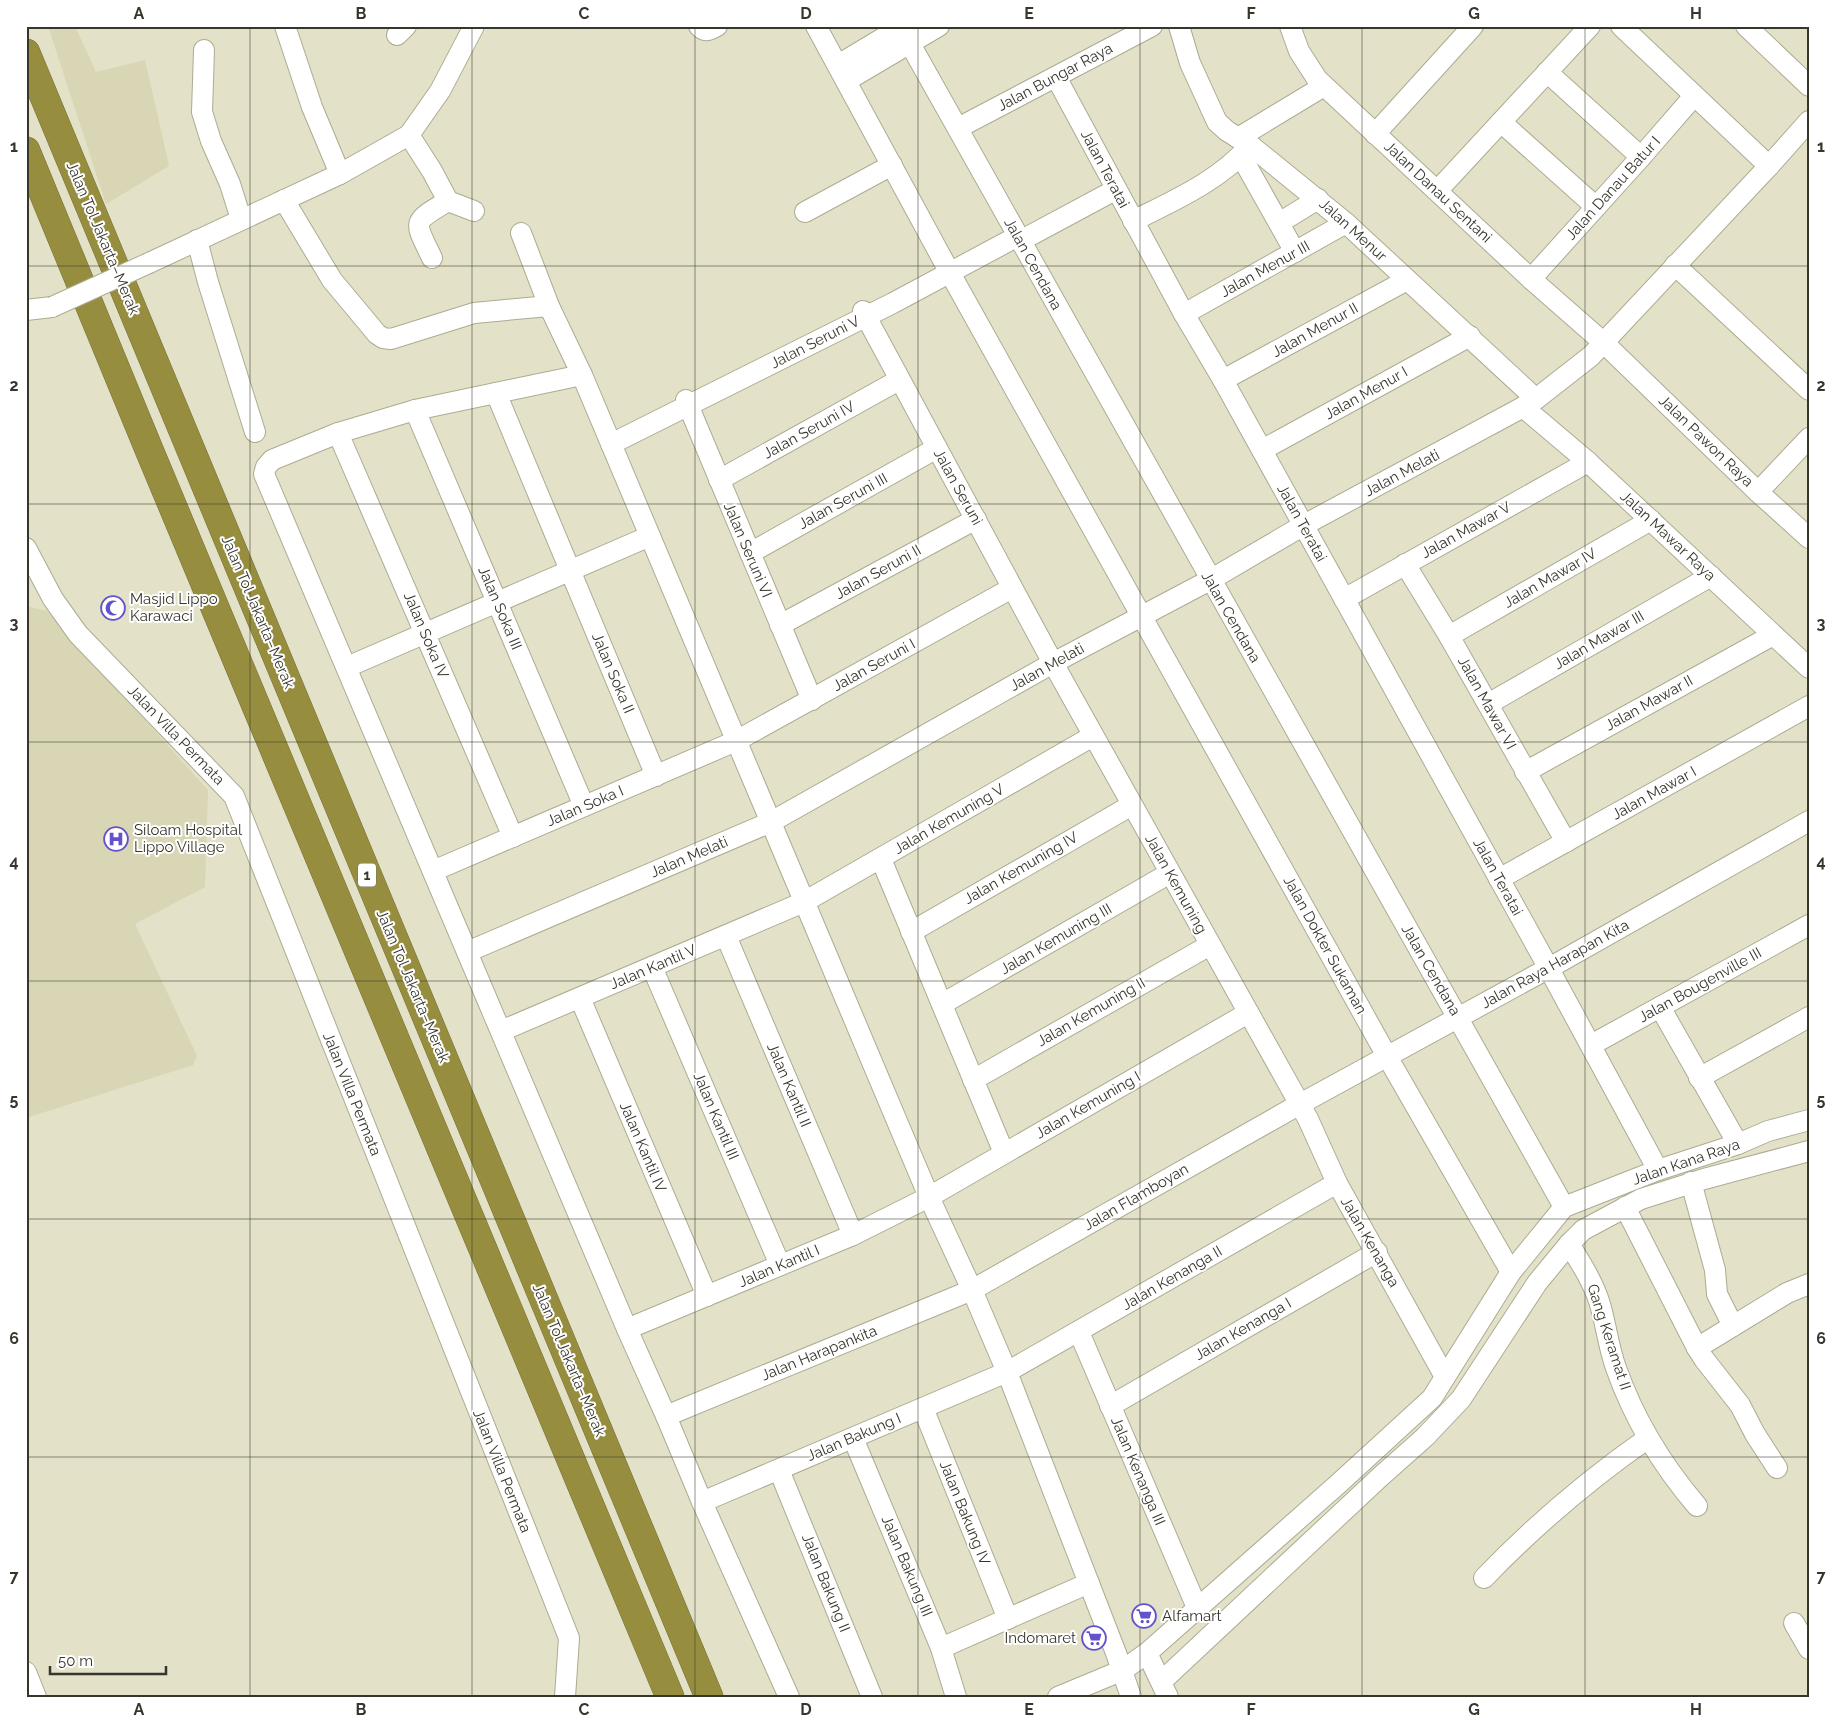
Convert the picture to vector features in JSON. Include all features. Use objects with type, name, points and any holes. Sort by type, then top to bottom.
[{"type":"highway","name":"Jalan Tol Jakarta–Merak","points":[[26,53],[709,1697]]},
{"type":"highway","points":[[26,150],[150,452],[670,1697]]},
{"type":"street","points":[[285,26],[312,107],[340,174]]},
{"type":"street","points":[[455,26],[466,45]]},
{"type":"street","points":[[26,310],[52,307],[149,263],[340,174],[409,135],[440,91],[466,45],[474,26]]},
{"type":"street","points":[[699,26],[708,31],[717,26]]},
{"type":"street","points":[[816,26],[1142,616]]},
{"type":"street","points":[[842,73],[903,31],[939,26]]},
{"type":"street","name":"Jalan Bungar Raya","points":[[958,128],[1152,26]]},
{"type":"street","points":[[1178,26],[1190,63],[1217,122],[1243,147],[1295,252]]},
{"type":"street","name":"Jalan Danau Sentani","points":[[1290,26],[1299,51],[1324,86],[1438,190],[1531,279],[1604,343]]},
{"type":"street","points":[[1375,134],[1473,26]]},
{"type":"street","points":[[1438,190],[1590,26]]},
{"type":"street","points":[[1621,26],[1769,166]]},
{"type":"street","points":[[1753,29],[1809,86]]},
{"type":"street","name":"Jalan Cendana","points":[[903,31],[1564,1207]]},
{"type":"street","points":[[204,50],[202,112],[210,141],[230,184],[241,219]]},
{"type":"street","points":[[1547,72],[1641,157]]},
{"type":"street","name":"Jalan Teratai","points":[[1056,77],[1115,190],[1184,314],[1224,380],[1549,968],[1658,1170]]},
{"type":"street","points":[[1133,221],[1192,191],[1243,147],[1324,86]]},
{"type":"street","name":"Jalan Danau Batur I","points":[[1531,279],[1694,96]]},
{"type":"street","name":"Jalan Melati","points":[[467,952],[771,822],[1053,663],[1210,580],[1304,525],[1530,403],[1591,356],[1604,343],[1809,121]]},
{"type":"street","points":[[1501,122],[1596,207]]},
{"type":"street","points":[[409,135],[432,171],[448,202]]},
{"type":"street","name":"Jalan Menur","points":[[1243,147],[1318,199],[1470,336],[1530,403]]},
{"type":"street","points":[[805,212],[892,165]]},
{"type":"street","name":"Jalan Seruni V","points":[[610,441],[864,314],[949,269],[1115,190]]},
{"type":"street","points":[[1279,223],[1318,199]]},
{"type":"street","points":[[284,200],[332,280],[382,338],[391,338],[474,313],[549,306]]},
{"type":"street","points":[[432,258],[419,231],[418,224],[420,218],[448,202],[474,210]]},
{"type":"street","name":"Jalan Menur III","points":[[1184,314],[1346,224]]},
{"type":"street","points":[[522,233],[549,306],[582,375],[929,1196],[1007,1372],[1131,1697]]},
{"type":"street","points":[[197,240],[208,282],[255,432]]},
{"type":"street","points":[[1675,265],[1809,390]]},
{"type":"street","name":"Jalan Menur II","points":[[1224,380],[1407,280]]},
{"type":"street","name":"Jalan Seruni","points":[[864,314],[1053,663]]},
{"type":"street","name":"Jalan Menur I","points":[[1262,450],[1470,336]]},
{"type":"street","name":"Jalan Pawon Raya","points":[[1604,343],[1758,492],[1809,538]]},
{"type":"street","points":[[582,375],[415,410],[338,433],[272,460],[266,467],[264,474],[627,1329],[789,1697]]},
{"type":"street","name":"Jalan Seruni IV","points":[[719,480],[899,380]]},
{"type":"street","name":"Jalan Soka II","points":[[496,393],[656,776]]},
{"type":"street","name":"Jalan Seruni VI","points":[[687,403],[812,700]]},
{"type":"street","name":"Jalan Mawar Raya","points":[[1530,403],[1588,462],[1809,668]]},
{"type":"street","name":"Jalan Soka III","points":[[415,410],[584,806]]},
{"type":"street","name":"Jalan Soka IV","points":[[338,433],[513,837]]},
{"type":"street","points":[[1758,492],[1809,438]]},
{"type":"street","name":"Jalan Seruni III","points":[[750,553],[937,448]]},
{"type":"street","name":"Jalan Mawar V","points":[[1344,599],[1588,462]]},
{"type":"street","name":"Jalan Seruni II","points":[[780,626],[976,519]]},
{"type":"street","name":"Jalan Mawar IV","points":[[1449,636],[1651,520]]},
{"type":"street","points":[[347,667],[650,536]]},
{"type":"street","name":"Jalan Villa Permata","points":[[27,546],[53,599],[78,634],[234,796],[569,1638],[565,1697]]},
{"type":"street","name":"Jalan Mawar VI","points":[[1405,564],[1449,636],[1566,842]]},
{"type":"street","name":"Jalan Mawar III","points":[[1488,704],[1711,576]]},
{"type":"street","name":"Jalan Seruni I","points":[[736,742],[1012,588]]},
{"type":"street","name":"Jalan Dokter Sukaman","points":[[1142,616],[1388,1058],[1511,1272]]},
{"type":"street","name":"Jalan Mawar II","points":[[1525,772],[1773,635]]},
{"type":"street","name":"Jalan Kemuning","points":[[1053,663],[1300,1104]]},
{"type":"street","name":"Jalan Mawar I","points":[[1499,879],[1809,706]]},
{"type":"street","name":"Jalan Kemuning V","points":[[804,902],[1093,736]]},
{"type":"street","name":"Jalan Soka I","points":[[433,871],[736,742]]},
{"type":"street","name":"Jalan Kemuning IV","points":[[911,932],[1132,805]]},
{"type":"street","name":"Jalan Raya Harapan Kita","points":[[1300,1104],[1388,1058],[1809,821]]},
{"type":"street","points":[[881,859],[1004,1153]]},
{"type":"street","name":"Jalan Kemuning III","points":[[942,1004],[1170,873]]},
{"type":"street","name":"Jalan Kantil V","points":[[501,1031],[804,902]]},
{"type":"street","name":"Jalan Bougenville III","points":[[1591,1045],[1809,925]]},
{"type":"street","name":"Jalan Kantil II","points":[[726,936],[853,1235]]},
{"type":"street","name":"Jalan Kemuning II","points":[[973,1080],[1210,944]]},
{"type":"street","name":"Jalan Kantil III","points":[[652,967],[780,1265]]},
{"type":"street","name":"Jalan Kantil IV","points":[[580,998],[707,1296]]},
{"type":"street","points":[[1660,1007],[1738,1144]]},
{"type":"street","name":"Jalan Kemuning I","points":[[929,1196],[1248,1013]]},
{"type":"street","points":[[1699,1078],[1809,1017]]},
{"type":"street","name":"Jalan Kenanga","points":[[1300,1104],[1337,1183],[1445,1377]]},
{"type":"street","name":"Jalan Flamboyan","points":[[972,1290],[1300,1104]]},
{"type":"street","points":[[1768,1131],[1809,1106]]},
{"type":"street","name":"Jalan Kana Raya","points":[[1564,1207],[1658,1170],[1738,1144],[1768,1131],[1809,1120]]},
{"type":"street","points":[[1147,1653],[1165,1689],[1380,1477],[1425,1437],[1461,1399],[1537,1283],[1583,1230],[1642,1199],[1691,1182],[1809,1151]]},
{"type":"street","points":[[1691,1182],[1715,1270],[1717,1294],[1733,1326]]},
{"type":"street","name":"Jalan Kenanga II","points":[[1007,1372],[1337,1183]]},
{"type":"street","name":"Jalan Kantil I","points":[[627,1329],[853,1235],[929,1196]]},
{"type":"street","points":[[1058,1697],[1122,1670],[1147,1653],[1198,1610],[1432,1398],[1511,1272],[1564,1207]]},
{"type":"street","points":[[1625,1207],[1697,1348],[1740,1405],[1776,1468]]},
{"type":"street","name":"Gang Keramat II","points":[[1569,1244],[1590,1278],[1599,1302],[1616,1367],[1636,1417],[1648,1438],[1697,1506]]},
{"type":"street","name":"Jalan Kenanga I","points":[[1110,1406],[1377,1252]]},
{"type":"street","points":[[1697,1348],[1787,1293],[1809,1284]]},
{"type":"street","name":"Jalan Harapankita","points":[[666,1416],[972,1290]]},
{"type":"street","name":"Jalan Kenanga III","points":[[1079,1332],[1198,1610]]},
{"type":"street","name":"Jalan Bakung I","points":[[702,1502],[1007,1372]]},
{"type":"street","name":"Jalan Bakung IV","points":[[923,1408],[1008,1619]]},
{"type":"street","name":"Jalan Bakung III","points":[[853,1438],[941,1648],[956,1697]]},
{"type":"street","points":[[1484,1578],[1533,1529],[1616,1461],[1648,1438]]},
{"type":"street","name":"Jalan Bakung II","points":[[779,1470],[872,1697]]},
{"type":"street","points":[[941,1648],[1089,1583]]},
{"type":"street","points":[[1794,1623],[1809,1649]]},
{"type":"street","points":[[26,1672],[36,1697]]},
{"type":"shaded area","points":[[48,26],[75,26],[96,72],[145,60],[169,166],[106,204]]},
{"type":"shaded area","name":"Siloam Hospital Lippo Village","points":[[26,606],[47,611],[208,790],[205,887],[135,924],[197,1056],[193,1065],[26,1118]]},
{"type":"place","name":"Masjid Lippo Karawaci","points":[[113,608]]},
{"type":"place","name":"Siloam Hospital Lippo Village","points":[[116,839]]},
{"type":"place","name":"Alfamart","points":[[1144,1616]]},
{"type":"place","name":"Indomaret","points":[[1094,1638]]}]
